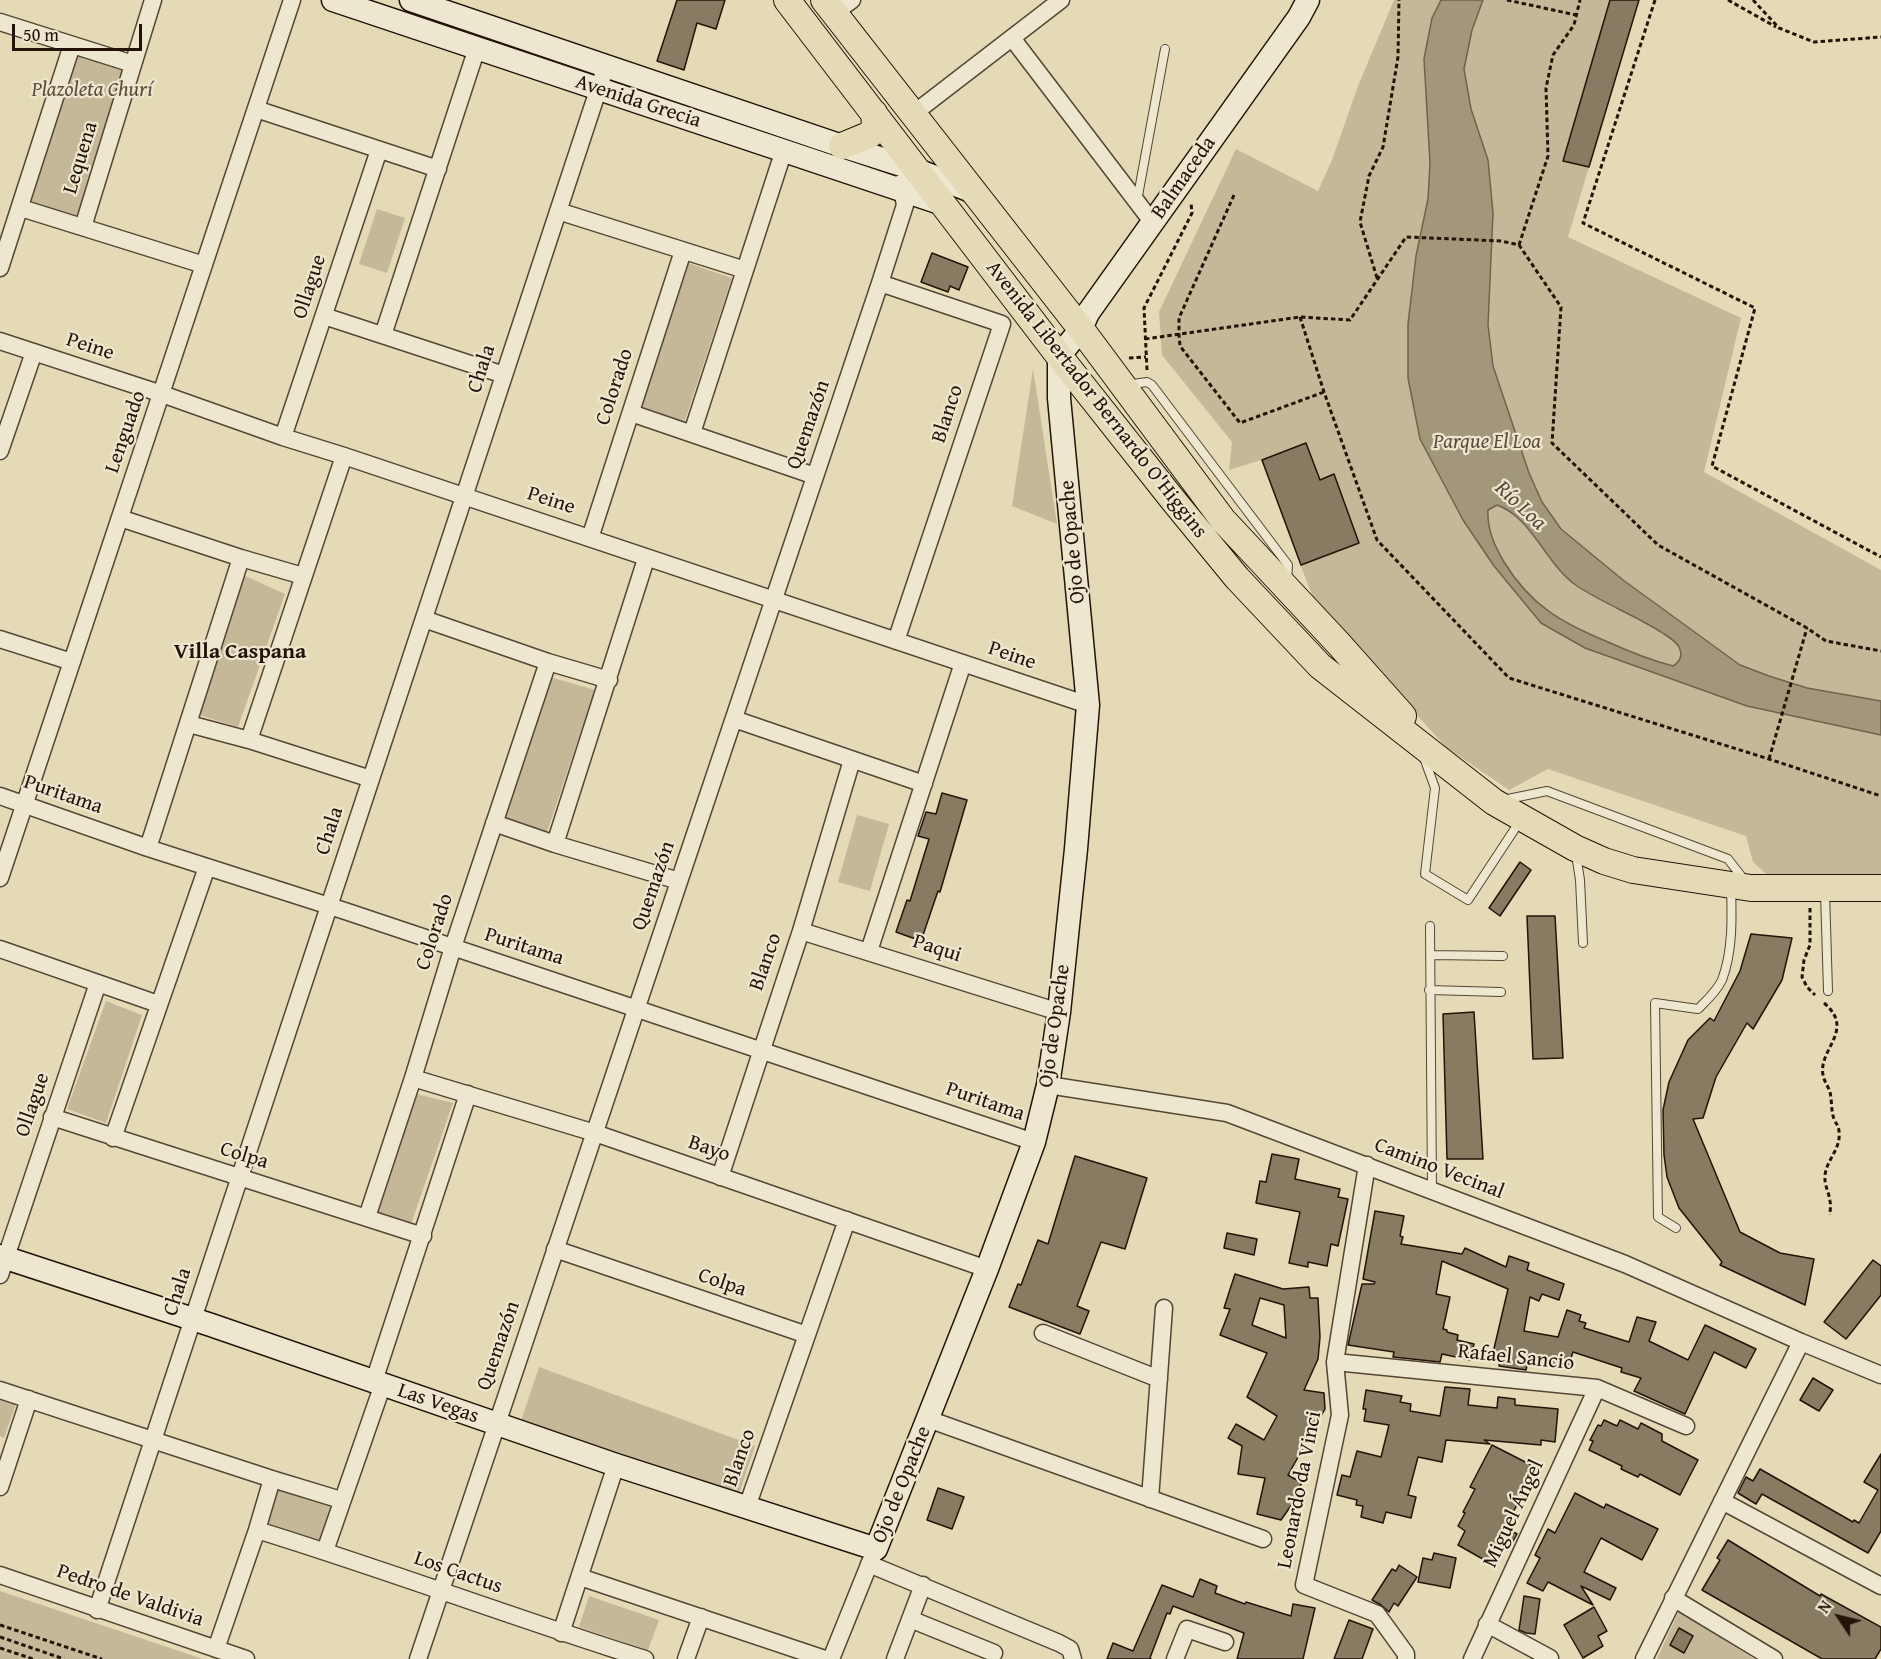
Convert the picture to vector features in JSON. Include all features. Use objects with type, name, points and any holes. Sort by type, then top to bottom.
[{"type":"main road","name":"Avenida Grecia","points":[[333,0],[784,150],[906,175],[974,192]]},
{"type":"main road","name":"Avenida Grecia","points":[[411,0],[842,146],[906,175]]},
{"type":"main road","name":"Avenida Libertador Bernardo O'Higgins","points":[[787,0],[879,119],[906,175],[943,204],[1059,356],[1237,578],[1320,666],[1494,802],[1575,848],[1604,861],[1633,870],[1741,887],[1881,888]]},
{"type":"main road","name":"Balmaceda","points":[[1059,356],[1081,329],[1088,313],[1299,17],[1308,0]]},
{"type":"main road","name":"Avenida Libertador Bernardo O'Higgins","points":[[836,4],[913,114],[1122,385],[1233,513],[1286,588],[1444,763]]},
{"type":"main road","points":[[842,146],[871,134],[879,119]]},
{"type":"main road","name":"Ojo de Opache","points":[[873,1557],[987,1269],[1034,1142],[1048,1085],[1059,1012],[1077,849],[1088,705],[1059,398],[1059,356]]},
{"type":"main road","name":"Las Vegas","points":[[2,1263],[193,1319],[616,1465],[747,1507],[873,1557]]},
{"type":"street","name":"Lequena","points":[[83,227],[153,0]]},
{"type":"street","name":"Lenguado","points":[[0,878],[292,0]]},
{"type":"street","points":[[913,114],[1061,0]]},
{"type":"street","points":[[0,22],[133,64]]},
{"type":"street","points":[[1012,38],[1153,223]]},
{"type":"street","name":"Lequena","points":[[0,268],[72,45]]},
{"type":"street","points":[[383,335],[477,48]]},
{"type":"street","name":"Chala","points":[[97,1610],[606,66]]},
{"type":"street","points":[[256,109],[438,169]]},
{"type":"street","name":"Ollague","points":[[283,437],[379,150]]},
{"type":"street","points":[[692,433],[784,150]]},
{"type":"street","name":"Quemazón","points":[[418,1659],[880,284],[905,205],[906,175]]},
{"type":"street","points":[[21,208],[204,265]]},
{"type":"street","points":[[558,211],[745,270]]},
{"type":"street","name":"Colorado","points":[[590,538],[683,251]]},
{"type":"street","name":"Blanco","points":[[880,284],[1002,324],[897,641]]},
{"type":"street","points":[[324,316],[504,375]]},
{"type":"street","name":"Peine","points":[[0,341],[1088,705]]},
{"type":"street","points":[[0,451],[34,352]]},
{"type":"street","points":[[631,413],[815,476]]},
{"type":"street","points":[[249,740],[344,456]]},
{"type":"street","points":[[120,518],[303,576]]},
{"type":"street","points":[[148,849],[241,558]]},
{"type":"street","points":[[555,844],[646,559]]},
{"type":"street","points":[[424,618],[548,662],[609,680]]},
{"type":"street","points":[[0,639],[72,662]]},
{"type":"street","name":"Colorado","points":[[367,1217],[453,947],[548,662]]},
{"type":"street","points":[[869,951],[963,663]]},
{"type":"street","points":[[734,719],[924,784]]},
{"type":"street","points":[[189,724],[249,740],[371,779]]},
{"type":"street","name":"Blanco","points":[[720,1177],[760,1049],[801,930],[852,760]]},
{"type":"street","name":"Puritama","points":[[0,796],[148,849],[453,947],[1034,1142]]},
{"type":"street","points":[[494,823],[679,881]]},
{"type":"street","points":[[113,1138],[207,867]]},
{"type":"street","name":"Paqui","points":[[801,930],[1059,1012]]},
{"type":"street","points":[[0,949],[158,1004]]},
{"type":"street","name":"Ollague","points":[[2,1263],[98,983]]},
{"type":"street","name":"Bayo","points":[[413,1078],[595,1132],[987,1269]]},
{"type":"street","name":"Camino Vecinal","points":[[1048,1085],[1227,1113],[1625,1264],[1881,1375]]},
{"type":"street","points":[[325,1551],[468,1094]]},
{"type":"street","name":"Colpa","points":[[52,1117],[239,1179],[423,1236]]},
{"type":"street","name":"Leonardo da Vinci","points":[[1367,1165],[1335,1362],[1340,1415],[1304,1586],[1377,1614],[1406,1654],[1406,1659]]},
{"type":"street","name":"Blanco","points":[[747,1507],[847,1220]]},
{"type":"street","name":"Colpa","points":[[555,1249],[807,1335]]},
{"type":"street","points":[[1150,1499],[1164,1308]]},
{"type":"street","points":[[1043,1333],[1159,1379]]},
{"type":"street","points":[[1644,1659],[1801,1342]]},
{"type":"street","name":"Rafael Sancio","points":[[1335,1362],[1597,1388],[1686,1426]]},
{"type":"street","name":"Miguel Ángel","points":[[1472,1659],[1597,1388]]},
{"type":"street","points":[[0,1390],[341,1500]]},
{"type":"street","points":[[0,1487],[6,1446],[29,1399]]},
{"type":"street","points":[[928,1419],[1263,1539]]},
{"type":"street","points":[[561,1633],[616,1465]]},
{"type":"street","points":[[216,1649],[272,1479]]},
{"type":"street","points":[[1722,1501],[1880,1583]]},
{"type":"street","name":"Los Cactus","points":[[257,1530],[325,1551],[561,1633],[645,1659]]},
{"type":"street","points":[[873,1557],[923,1585],[1059,1643],[1070,1649],[1073,1659]]},
{"type":"street","name":"Ojo de Opache","points":[[831,1659],[873,1557]]},
{"type":"street","name":"Pedro de Valdivia","points":[[0,1575],[246,1659]]},
{"type":"street","points":[[580,1577],[825,1659]]},
{"type":"street","points":[[895,1659],[923,1585]]},
{"type":"street","points":[[1673,1598],[1774,1659]]},
{"type":"street","points":[[686,1659],[701,1617]]},
{"type":"street","points":[[910,1619],[994,1653]]},
{"type":"street","points":[[1487,1624],[1550,1658]]},
{"type":"street","points":[[1174,1659],[1187,1629],[1225,1642]]},
{"type":"lane","points":[[1137,202],[1166,49]]},
{"type":"lane","points":[[1419,743],[1435,788],[1425,874],[1468,900],[1522,818]]},
{"type":"lane","points":[[1494,802],[1547,792],[1728,859],[1741,887],[1732,920],[1721,981],[1711,996],[1698,1009],[1655,1003],[1658,1217],[1676,1228]]},
{"type":"lane","points":[[1575,848],[1580,880],[1582,943]]},
{"type":"lane","points":[[1825,888],[1828,991]]},
{"type":"lane","points":[[1430,926],[1432,1191]]},
{"type":"lane","points":[[1431,955],[1503,956]]},
{"type":"lane","points":[[1429,990],[1501,992]]},
{"type":"path","points":[[1377,279],[1360,222],[1369,176],[1383,147],[1398,57],[1399,0]]},
{"type":"path","points":[[1507,0],[1576,15]]},
{"type":"path","points":[[1519,244],[1548,156],[1546,88],[1553,55],[1574,25],[1581,0]]},
{"type":"path","points":[[1655,0],[1583,223],[1755,308],[1712,466],[1881,557]]},
{"type":"path","points":[[1728,0],[1779,28],[1814,42],[1881,37]]},
{"type":"path","points":[[1753,0],[1779,28]]},
{"type":"path","points":[[1147,373],[1144,308],[1192,213],[1192,204],[1177,189]]},
{"type":"path","points":[[1233,195],[1179,318],[1180,346],[1240,423],[1324,392]]},
{"type":"path","points":[[1145,339],[1300,317],[1350,320],[1406,237],[1501,241],[1519,244],[1561,307],[1552,443],[1658,544],[1826,641],[1881,651]]},
{"type":"path","points":[[1300,317],[1377,540],[1509,678],[1881,796]]},
{"type":"path","points":[[1769,759],[1807,628]]},
{"type":"path","points":[[1810,933],[1810,945],[1804,960],[1802,977],[1807,987],[1829,1007],[1836,1021],[1833,1043],[1824,1059],[1823,1066],[1823,1075],[1829,1090],[1839,1134],[1824,1179],[1830,1202],[1830,1215]]},
{"type":"path","points":[[0,1625],[102,1659]]},
{"type":"path","points":[[0,1637],[64,1659]]},
{"type":"path","points":[[0,1648],[33,1659]]},
{"type":"green space","name":"Parque El Loa","points":[[1394,0],[1639,0],[1568,237],[1741,318],[1704,472],[1881,570],[1881,880],[1775,882],[1753,862],[1746,836],[1548,769],[1509,790],[1446,747],[1315,603],[1261,460],[1229,470],[1232,442],[1162,355],[1159,312],[1236,149],[1318,191]]},
{"type":"green space","name":"Plazoleta Churí","points":[[75,54],[126,72],[79,218],[29,203]]},
{"type":"green space","points":[[377,209],[405,218],[387,273],[359,264]]},
{"type":"green space","points":[[685,262],[732,278],[683,426],[635,409]]},
{"type":"green space","points":[[1033,369],[1057,524],[1012,506]]},
{"type":"green space","points":[[241,574],[285,594],[238,727],[196,714]]},
{"type":"green space","points":[[550,677],[595,690],[547,832],[502,818]]},
{"type":"green space","points":[[857,815],[889,824],[870,891],[838,882]]},
{"type":"green space","points":[[106,1001],[142,1015],[106,1123],[67,1109]]},
{"type":"green space","points":[[417,1094],[453,1103],[410,1227],[374,1217]]},
{"type":"green space","points":[[539,1367],[755,1446],[738,1497],[521,1421]]},
{"type":"green space","points":[[0,1399],[16,1404],[4,1438],[0,1436]]},
{"type":"green space","points":[[272,1479],[341,1500],[325,1551],[257,1530]]},
{"type":"green space","points":[[0,1591],[203,1659],[0,1659]]},
{"type":"green space","points":[[589,1596],[659,1620],[648,1650],[579,1627]]},
{"type":"green space","points":[[1679,1611],[1754,1659],[1657,1659]]},
{"type":"water","name":"Río Loa","points":[[1441,0],[1483,0],[1472,30],[1464,69],[1471,109],[1488,160],[1493,213],[1488,325],[1493,366],[1529,473],[1542,502],[1561,529],[1623,580],[1740,665],[1807,688],[1881,701],[1881,735],[1747,706],[1585,648],[1541,623],[1494,566],[1463,520],[1420,439],[1408,378],[1408,324],[1416,256],[1428,199],[1430,163],[1424,59],[1432,18]],"holes":[[[1497,505],[1509,511],[1530,530],[1556,566],[1577,586],[1673,640],[1681,653],[1677,662],[1673,666],[1616,646],[1576,628],[1537,602],[1514,577],[1500,556],[1492,537],[1488,510]]]},
{"type":"building","points":[[677,0],[725,0],[716,29],[697,23],[684,70],[657,61]]},
{"type":"building","points":[[1610,0],[1639,0],[1589,167],[1563,161]]},
{"type":"building","points":[[932,253],[968,267],[959,290],[950,286],[948,292],[921,282]]},
{"type":"building","points":[[1306,443],[1320,480],[1334,474],[1359,543],[1301,565],[1262,460]]},
{"type":"building","points":[[942,793],[967,800],[940,892],[938,891],[921,941],[896,932],[907,900],[910,901],[929,839],[918,836],[926,812],[936,814]]},
{"type":"building","points":[[1520,862],[1531,870],[1500,916],[1489,908]]},
{"type":"building","points":[[1527,916],[1555,916],[1563,1058],[1533,1059]]},
{"type":"building","points":[[1751,934],[1792,938],[1782,980],[1753,1029],[1747,1023],[1716,1077],[1703,1118],[1693,1119],[1740,1232],[1780,1253],[1814,1259],[1805,1305],[1720,1265],[1722,1262],[1679,1208],[1667,1177],[1663,1110],[1669,1082],[1688,1040],[1710,1018],[1714,1021],[1740,971]]},
{"type":"building","points":[[1474,1012],[1483,1159],[1447,1159],[1443,1014]]},
{"type":"building","points":[[1272,1154],[1299,1159],[1295,1179],[1340,1189],[1338,1197],[1348,1199],[1338,1246],[1331,1244],[1327,1266],[1308,1262],[1308,1267],[1289,1263],[1300,1212],[1256,1203],[1260,1181],[1266,1182]]},
{"type":"building","points":[[1075,1156],[1147,1178],[1125,1249],[1101,1242],[1077,1306],[1089,1311],[1080,1334],[1009,1307],[1018,1284],[1021,1285],[1038,1240],[1048,1244]]},
{"type":"building","points":[[1375,1211],[1404,1216],[1400,1236],[1403,1237],[1401,1244],[1462,1254],[1465,1248],[1506,1267],[1509,1256],[1529,1263],[1527,1270],[1564,1284],[1559,1300],[1542,1294],[1539,1301],[1530,1297],[1524,1331],[1558,1337],[1567,1310],[1581,1315],[1579,1321],[1586,1323],[1584,1328],[1629,1342],[1637,1317],[1656,1322],[1649,1341],[1688,1360],[1705,1325],[1756,1349],[1746,1368],[1714,1352],[1685,1414],[1634,1391],[1641,1378],[1621,1372],[1622,1368],[1573,1352],[1567,1370],[1529,1357],[1526,1370],[1499,1366],[1500,1358],[1492,1357],[1508,1289],[1442,1261],[1436,1294],[1450,1297],[1443,1329],[1458,1335],[1457,1340],[1474,1344],[1470,1360],[1442,1354],[1440,1362],[1393,1357],[1394,1352],[1348,1345],[1362,1284],[1374,1284],[1375,1282],[1363,1279]]},
{"type":"building","points":[[1227,1233],[1257,1239],[1254,1255],[1224,1248]]},
{"type":"building","points":[[1873,1260],[1881,1266],[1881,1295],[1846,1339],[1824,1322]]},
{"type":"building","points":[[1235,1274],[1283,1289],[1309,1287],[1310,1298],[1318,1298],[1320,1337],[1318,1359],[1304,1390],[1324,1393],[1325,1409],[1288,1475],[1302,1483],[1296,1492],[1299,1494],[1281,1520],[1257,1514],[1265,1478],[1238,1474],[1242,1446],[1228,1438],[1236,1424],[1264,1440],[1277,1416],[1247,1397],[1267,1353],[1220,1335],[1230,1309],[1224,1308]],"holes":[[[1260,1298],[1284,1305],[1286,1338],[1252,1325]]]},
{"type":"building","points":[[1813,1378],[1833,1390],[1819,1411],[1800,1400]]},
{"type":"building","points":[[1445,1387],[1470,1389],[1468,1405],[1497,1408],[1498,1397],[1515,1399],[1515,1405],[1558,1409],[1555,1442],[1541,1440],[1541,1445],[1484,1440],[1490,1444],[1446,1440],[1442,1462],[1418,1457],[1408,1495],[1416,1497],[1411,1518],[1386,1512],[1383,1523],[1361,1517],[1363,1506],[1356,1505],[1357,1500],[1337,1495],[1342,1475],[1350,1477],[1357,1451],[1381,1457],[1389,1425],[1364,1421],[1366,1390],[1402,1396],[1400,1402],[1411,1404],[1410,1411],[1440,1416]]},
{"type":"building","points":[[1604,1420],[1617,1426],[1620,1420],[1638,1429],[1641,1423],[1662,1434],[1662,1441],[1698,1460],[1680,1495],[1640,1474],[1638,1477],[1621,1469],[1622,1466],[1589,1450],[1593,1441],[1590,1440],[1598,1425],[1601,1426]]},
{"type":"building","points":[[1492,1445],[1537,1468],[1521,1505],[1518,1503],[1505,1527],[1517,1534],[1509,1548],[1499,1543],[1488,1562],[1458,1545],[1465,1531],[1458,1526],[1475,1489],[1470,1487]]},
{"type":"building","points":[[1881,1454],[1881,1531],[1868,1553],[1762,1494],[1756,1504],[1738,1493],[1746,1477],[1753,1481],[1760,1469],[1853,1522],[1854,1520],[1859,1523],[1878,1490],[1864,1482]]},
{"type":"building","points":[[938,1488],[964,1497],[952,1529],[927,1520]]},
{"type":"building","points":[[1575,1493],[1604,1508],[1606,1504],[1658,1529],[1642,1560],[1601,1538],[1584,1572],[1616,1588],[1610,1600],[1581,1586],[1593,1605],[1548,1582],[1543,1591],[1527,1583],[1540,1558],[1535,1555],[1548,1529],[1555,1533]]},
{"type":"building","points":[[1728,1540],[1820,1596],[1821,1594],[1881,1627],[1881,1649],[1875,1659],[1822,1659],[1702,1590],[1720,1560],[1717,1558]]},
{"type":"building","points":[[1434,1553],[1456,1558],[1450,1588],[1418,1582],[1423,1558],[1432,1560]]},
{"type":"building","points":[[1399,1565],[1417,1577],[1398,1606],[1394,1603],[1389,1612],[1372,1600],[1392,1569],[1396,1571]]},
{"type":"building","points":[[1200,1579],[1217,1586],[1215,1593],[1245,1604],[1246,1602],[1291,1616],[1293,1604],[1315,1608],[1303,1659],[1237,1659],[1244,1633],[1173,1606],[1170,1614],[1167,1613],[1151,1659],[1107,1659],[1113,1643],[1133,1651],[1162,1585],[1193,1597]]},
{"type":"building","points":[[1524,1596],[1540,1599],[1535,1634],[1519,1630]]},
{"type":"building","points":[[1594,1607],[1607,1631],[1598,1636],[1603,1646],[1583,1658],[1564,1625]]},
{"type":"building","points":[[1349,1620],[1373,1629],[1362,1659],[1334,1659]]},
{"type":"building","points":[[1679,1628],[1693,1636],[1684,1653],[1670,1645]]},
{"type":"district","name":"Villa Caspana","points":[[240,652]]}]
